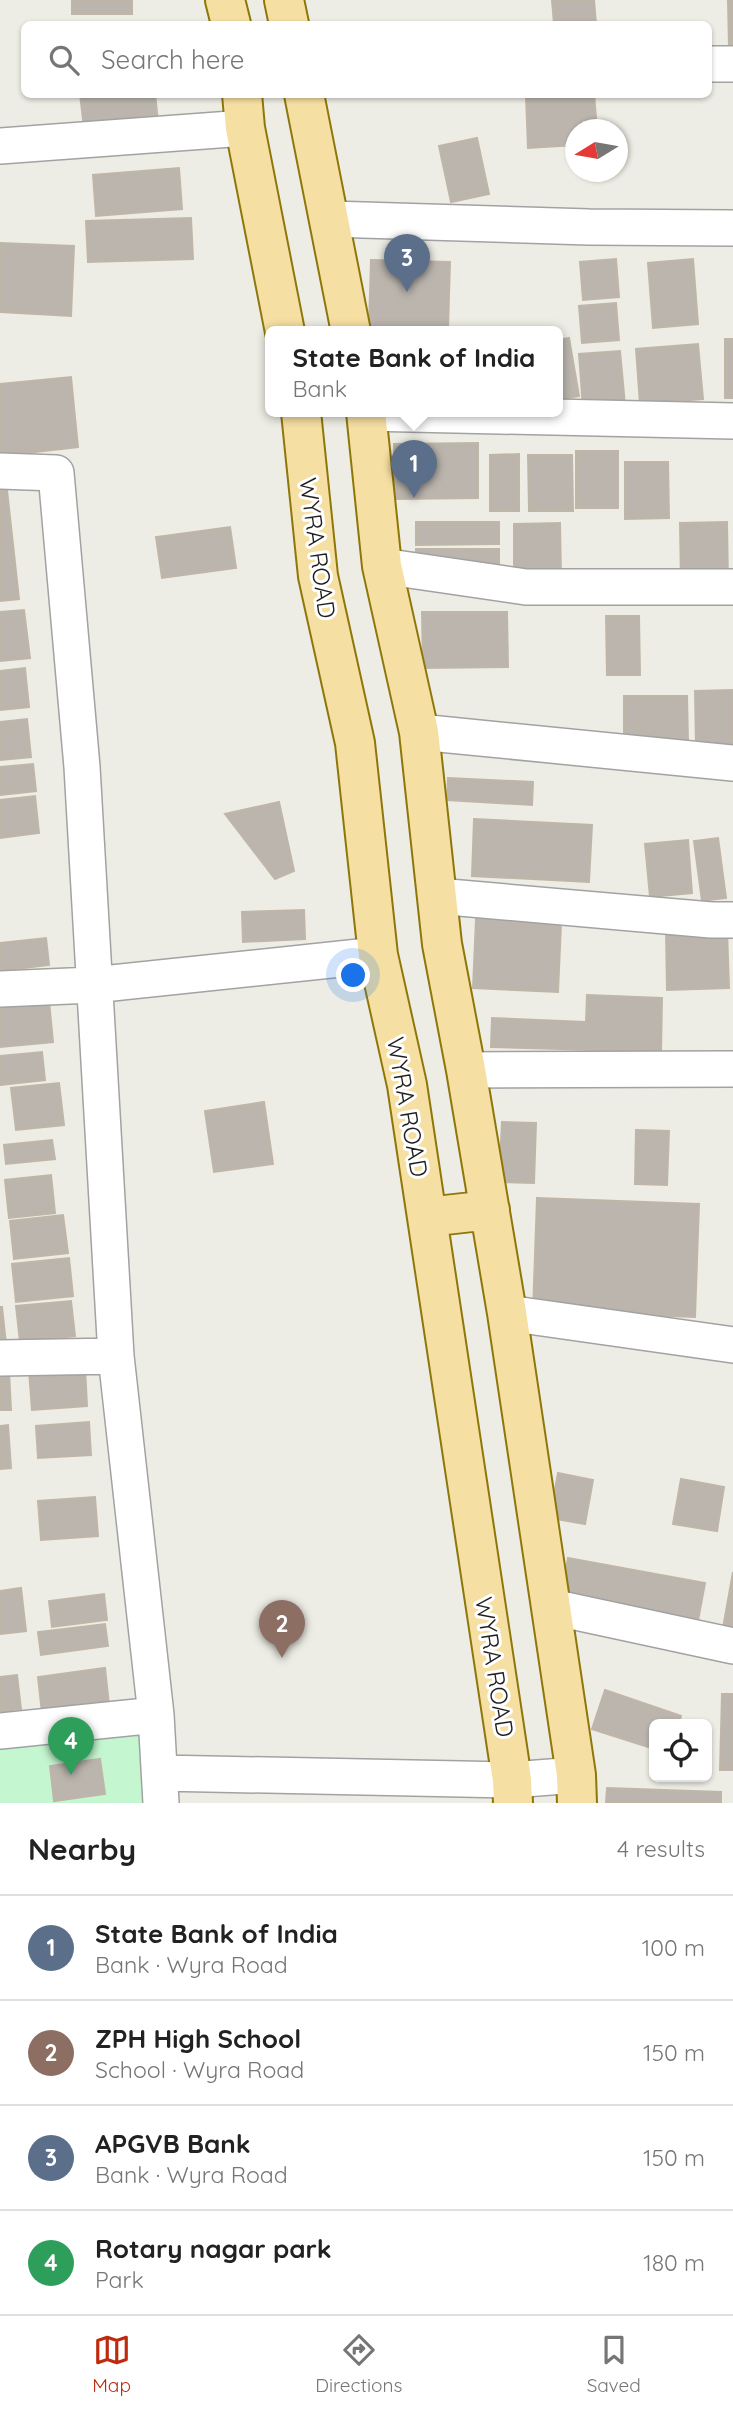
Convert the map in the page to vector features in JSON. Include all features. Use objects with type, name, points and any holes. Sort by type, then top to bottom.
[{"type":"main road","points":[[225,0],[230,21]]},
{"type":"main road","points":[[285,0],[288,21]]},
{"type":"main road","points":[[305,98],[350,326]]},
{"type":"main road","points":[[244,111],[284,326]]},
{"type":"main road","name":"WYRA ROAD","points":[[302,417],[318,576],[355,743],[378,955],[407,1084],[513,1792]]},
{"type":"main road","points":[[366,417],[382,566],[419,732],[442,944],[507,1313],[552,1607],[576,1789]]},
{"type":"main road","points":[[427,1217],[490,1210]]},
{"type":"street","points":[[712,64],[733,64]]},
{"type":"street","points":[[0,146],[244,111]]},
{"type":"street","points":[[330,219],[589,227],[733,228]]},
{"type":"street","points":[[550,417],[733,421]]},
{"type":"street","points":[[0,471],[56,473],[82,767],[116,1356],[156,1715],[160,1788],[513,1792],[576,1789]]},
{"type":"street","points":[[382,566],[526,587],[733,587]]},
{"type":"street","points":[[419,732],[733,763]]},
{"type":"street","points":[[437,896],[733,920]]},
{"type":"street","points":[[0,989],[93,985],[378,955]]},
{"type":"street","points":[[466,1070],[733,1069]]},
{"type":"street","points":[[507,1313],[733,1345]]},
{"type":"street","points":[[0,1358],[116,1356]]},
{"type":"street","points":[[552,1607],[733,1646]]},
{"type":"street","points":[[0,1731],[156,1715]]},
{"type":"green space","points":[[137,1729],[142,1747],[143,1803],[0,1803],[0,1745]]},
{"type":"building","points":[[72,0],[132,0],[132,14],[72,14]]},
{"type":"building","points":[[552,0],[594,0],[596,21],[554,21]]},
{"type":"building","points":[[728,0],[733,0],[733,47],[729,47]]},
{"type":"building","points":[[80,98],[155,98],[158,121],[84,128]]},
{"type":"building","points":[[526,98],[594,98],[596,119],[565,119],[565,146],[528,148]]},
{"type":"building","points":[[477,138],[489,194],[451,202],[439,146]]},
{"type":"building","points":[[179,168],[182,209],[96,216],[93,175]]},
{"type":"building","points":[[191,218],[193,259],[88,262],[86,221]]},
{"type":"building","points":[[0,243],[74,246],[71,316],[0,312]]},
{"type":"building","points":[[616,259],[619,297],[583,300],[580,262]]},
{"type":"building","points":[[693,259],[698,324],[653,328],[648,263]]},
{"type":"building","points":[[371,260],[450,262],[448,326],[369,326]]},
{"type":"building","points":[[616,303],[619,340],[582,343],[579,306]]},
{"type":"building","points":[[569,338],[579,396],[563,399],[563,339]]},
{"type":"building","points":[[725,339],[733,339],[733,398],[725,398]]},
{"type":"building","points":[[698,344],[703,399],[640,404],[636,349]]},
{"type":"building","points":[[620,351],[625,405],[583,408],[579,354]]},
{"type":"building","points":[[71,377],[78,447],[0,456],[0,384]]},
{"type":"building","points":[[478,443],[478,498],[395,499],[394,444]]},
{"type":"building","points":[[576,451],[618,451],[618,508],[576,508]]},
{"type":"building","points":[[519,454],[519,511],[490,511],[490,455]]},
{"type":"building","points":[[528,455],[572,455],[573,511],[529,511]]},
{"type":"building","points":[[625,462],[668,462],[669,518],[625,519]]},
{"type":"building","points":[[7,490],[19,599],[0,601],[0,491]]},
{"type":"building","points":[[416,522],[499,522],[499,544],[416,545]]},
{"type":"building","points":[[727,522],[728,583],[681,583],[680,523]]},
{"type":"building","points":[[560,523],[561,578],[514,578],[514,524]]},
{"type":"building","points":[[230,527],[236,568],[162,578],[156,537]]},
{"type":"building","points":[[416,549],[499,549],[499,569],[416,569]]},
{"type":"building","points":[[24,610],[30,658],[0,661],[0,612]]},
{"type":"building","points":[[422,612],[507,612],[508,667],[423,668]]},
{"type":"building","points":[[606,616],[639,616],[640,675],[607,675]]},
{"type":"building","points":[[25,668],[29,707],[0,710],[0,671]]},
{"type":"building","points":[[733,690],[733,748],[696,748],[695,691]]},
{"type":"building","points":[[624,696],[687,696],[688,741],[624,742]]},
{"type":"building","points":[[27,719],[31,757],[0,760],[0,722]]},
{"type":"building","points":[[33,764],[36,791],[0,795],[0,767]]},
{"type":"building","points":[[448,778],[533,782],[532,805],[447,800]]},
{"type":"building","points":[[35,796],[39,833],[0,838],[0,800]]},
{"type":"building","points":[[279,802],[294,871],[275,879],[225,814]]},
{"type":"building","points":[[474,819],[592,825],[589,882],[472,876]]},
{"type":"building","points":[[718,838],[726,898],[702,901],[694,841]]},
{"type":"building","points":[[688,840],[692,893],[650,897],[645,844]]},
{"type":"building","points":[[304,910],[305,939],[243,942],[242,912]]},
{"type":"building","points":[[476,919],[561,924],[558,992],[473,988]]},
{"type":"building","points":[[727,929],[729,988],[667,990],[666,931]]},
{"type":"building","points":[[46,938],[49,965],[0,971],[0,943]]},
{"type":"building","points":[[587,995],[662,998],[661,1052],[491,1047],[492,1018],[586,1022]]},
{"type":"building","points":[[49,1001],[53,1042],[0,1047],[0,1006]]},
{"type":"building","points":[[42,1052],[45,1080],[0,1085],[0,1056]]},
{"type":"building","points":[[59,1083],[64,1125],[16,1130],[11,1088]]},
{"type":"building","points":[[264,1102],[273,1164],[214,1172],[205,1111]]},
{"type":"building","points":[[502,1122],[536,1123],[534,1183],[499,1182]]},
{"type":"building","points":[[636,1130],[669,1131],[667,1185],[635,1184]]},
{"type":"building","points":[[52,1140],[55,1159],[6,1164],[4,1145]]},
{"type":"building","points":[[51,1175],[55,1213],[9,1218],[5,1180]]},
{"type":"building","points":[[537,1198],[699,1204],[695,1317],[533,1311]]},
{"type":"building","points":[[63,1215],[68,1253],[14,1259],[10,1221]]},
{"type":"building","points":[[69,1258],[73,1296],[16,1302],[12,1264]]},
{"type":"building","points":[[71,1301],[75,1336],[20,1342],[16,1306]]},
{"type":"building","points":[[2,1307],[6,1344],[0,1344]]},
{"type":"building","points":[[85,1367],[87,1406],[32,1410],[29,1371]]},
{"type":"building","points":[[0,1371],[9,1371],[11,1410],[0,1410]]},
{"type":"building","points":[[89,1422],[91,1455],[38,1458],[36,1426]]},
{"type":"building","points":[[8,1425],[11,1468],[0,1469],[0,1426]]},
{"type":"building","points":[[558,1473],[593,1480],[585,1524],[550,1518]]},
{"type":"building","points":[[681,1479],[724,1487],[717,1531],[673,1524]]},
{"type":"building","points":[[95,1497],[98,1536],[41,1540],[38,1501]]},
{"type":"building","points":[[568,1558],[705,1583],[697,1626],[560,1602]]},
{"type":"building","points":[[733,1572],[733,1630],[723,1628]]},
{"type":"building","points":[[21,1588],[26,1631],[0,1634],[0,1591]]},
{"type":"building","points":[[104,1594],[107,1620],[52,1627],[49,1601]]},
{"type":"building","points":[[105,1624],[108,1646],[41,1655],[38,1632]]},
{"type":"building","points":[[105,1668],[110,1714],[43,1722],[38,1677]]},
{"type":"building","points":[[17,1675],[21,1709],[0,1712],[0,1677]]},
{"type":"building","points":[[605,1690],[681,1716],[680,1719],[649,1719],[649,1747],[592,1729]]},
{"type":"building","points":[[722,1694],[733,1694],[733,1770],[720,1770]]},
{"type":"building","points":[[100,1759],[105,1794],[54,1801],[50,1766]]},
{"type":"building","points":[[607,1788],[721,1792],[721,1803],[606,1803]]},
{"type":"place","name":"APGVB Bank","points":[[407,292]]},
{"type":"place","name":"State Bank of India","points":[[414,498]]},
{"type":"place","name":"ZPH High School","points":[[282,1658]]},
{"type":"place","name":"Rotary nagar park","points":[[71,1775]]}]
